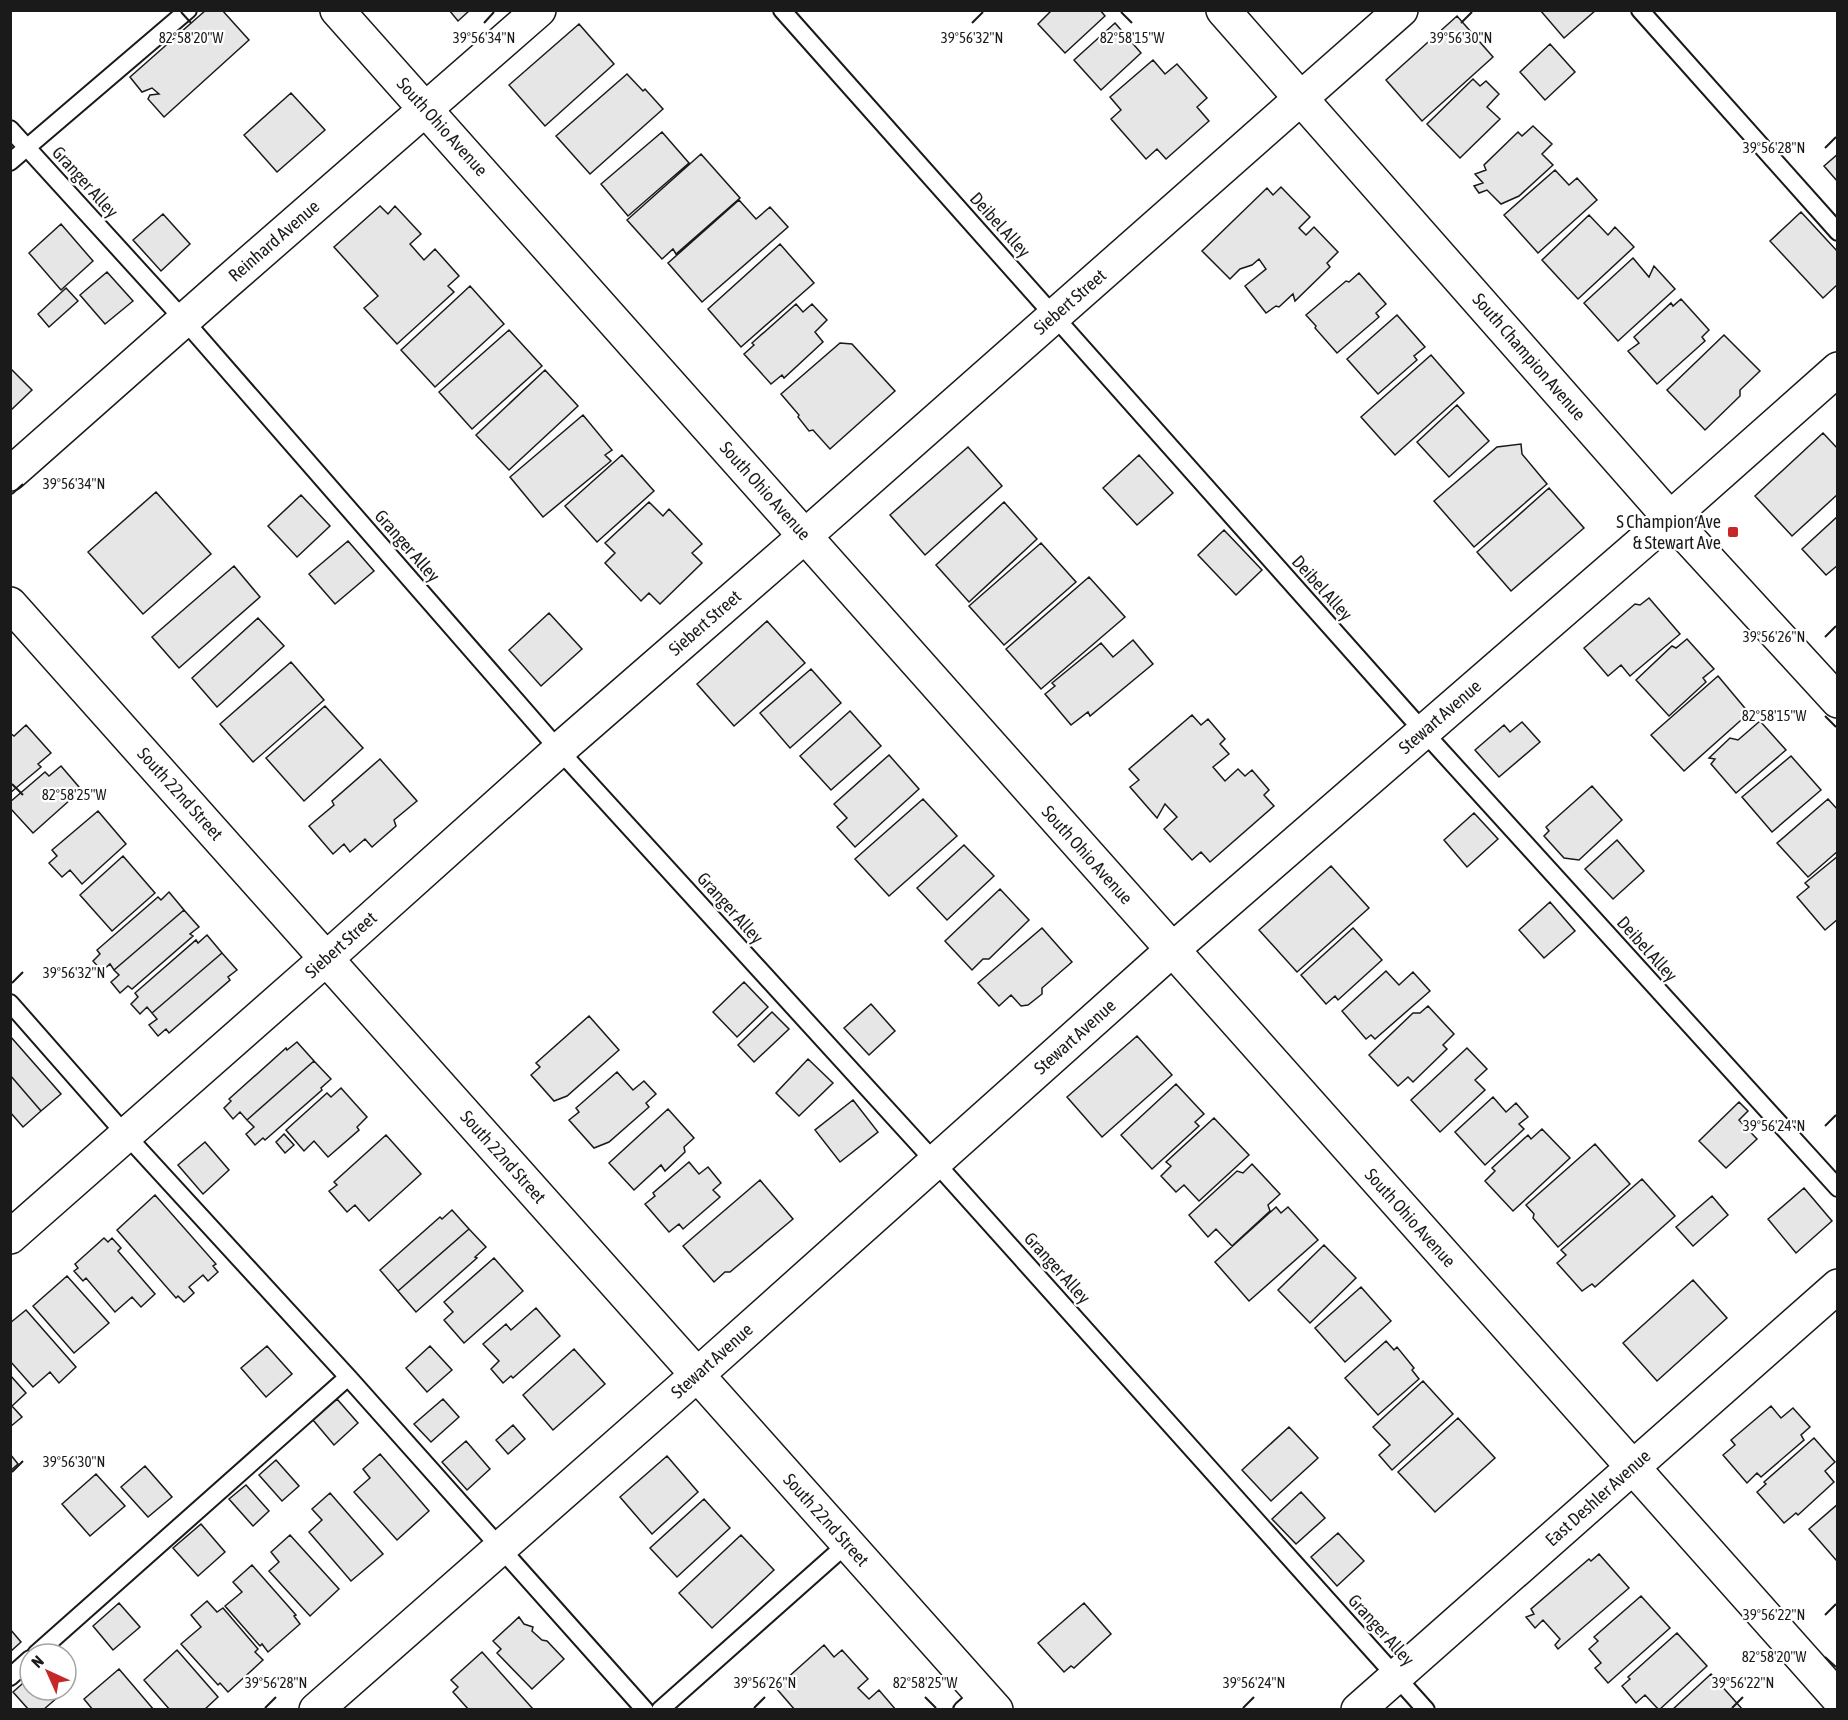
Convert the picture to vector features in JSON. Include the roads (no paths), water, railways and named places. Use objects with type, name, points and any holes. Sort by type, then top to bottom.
[{"type":"street","name":"South Ohio Avenue","points":[[337,10],[1838,1698]]},
{"type":"street","name":"Reinhard Avenue","points":[[10,474],[539,10]]},
{"type":"street","name":"South Champion Avenue","points":[[1223,10],[1670,518],[1838,701]]},
{"type":"street","name":"Siebert Street","points":[[10,1237],[559,750],[1401,10]]},
{"type":"street","name":"Stewart Avenue","points":[[316,1710],[697,1375],[1172,950],[1670,518],[1838,369]]},
{"type":"street","name":"South 22nd Street","points":[[10,604],[848,1544],[980,1704]]},
{"type":"street","name":"East Deshler Avenue","points":[[1358,1710],[1838,1286]]},
{"type":"lane","points":[[10,162],[188,10]]},
{"type":"lane","name":"Deibel Alley","points":[[782,10],[1423,731],[1838,1188]]},
{"type":"lane","points":[[1640,10],[1838,232]]},
{"type":"lane","name":"Granger Alley","points":[[10,129],[184,320],[559,750],[935,1162],[1426,1710]]},
{"type":"lane","points":[[10,1003],[126,1135],[348,1377],[645,1710]]},
{"type":"lane","points":[[50,1642],[348,1377]]},
{"type":"lane","points":[[660,1710],[848,1544]]},
{"type":"place","name":"S Champion Ave & Stewart Ave","points":[[1733,532]]}]
